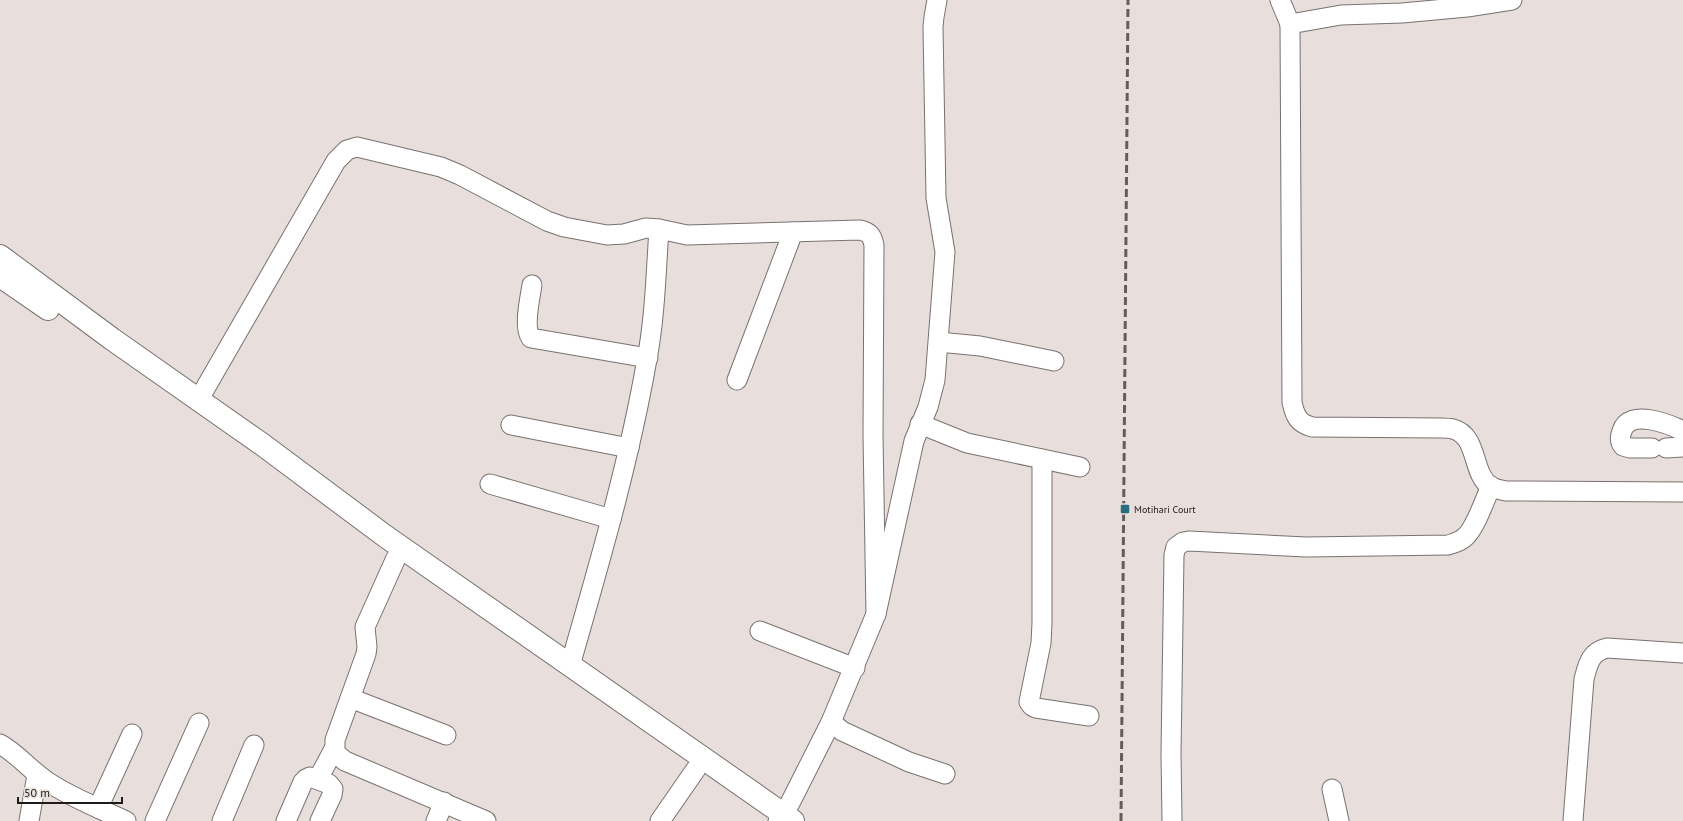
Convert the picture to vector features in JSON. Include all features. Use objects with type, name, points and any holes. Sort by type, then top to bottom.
[{"type":"main road","points":[[0,256],[112,339],[199,399],[392,541],[570,666],[780,819]]},
{"type":"main road","points":[[0,276],[261,460],[475,615],[696,769],[780,819]]},
{"type":"street","points":[[780,819],[831,722],[855,668],[876,614],[914,441],[932,394],[939,342],[945,263],[944,243],[936,198],[933,27],[937,0]]},
{"type":"street","points":[[1280,0],[1290,24],[1292,402],[1297,420],[1312,427],[1454,429],[1466,438],[1485,481],[1491,486],[1506,491],[1683,492]]},
{"type":"street","points":[[1290,24],[1341,15],[1402,13],[1444,4],[1512,0]]},
{"type":"street","points":[[199,399],[336,161],[347,150],[357,147],[441,167],[460,175],[547,221],[564,227],[607,235],[646,228],[659,229],[687,235],[866,231],[873,238],[873,435],[876,614]]},
{"type":"street","points":[[570,666],[629,448],[648,358],[659,229]]},
{"type":"street","points":[[737,380],[793,232]]},
{"type":"street","points":[[532,285],[527,326],[528,334],[531,338],[648,358]]},
{"type":"street","points":[[939,342],[974,345],[1054,361]]},
{"type":"street","points":[[1667,447],[1630,448],[1622,446],[1620,436],[1624,425],[1628,421],[1635,419],[1646,419],[1672,425],[1683,431]]},
{"type":"street","points":[[920,424],[967,443],[1080,467]]},
{"type":"street","points":[[511,425],[629,448]]},
{"type":"street","points":[[1042,459],[1042,623],[1040,643],[1029,702],[1036,708],[1089,716]]},
{"type":"street","points":[[490,484],[611,519]]},
{"type":"street","points":[[1172,821],[1172,636],[1174,555],[1176,547],[1183,542],[1306,546],[1448,545],[1459,542],[1472,528],[1491,486]]},
{"type":"street","points":[[318,779],[334,749],[335,740],[367,650],[365,628],[396,558]]},
{"type":"street","points":[[760,631],[855,668]]},
{"type":"street","points":[[1573,821],[1584,679],[1588,662],[1592,655],[1599,650],[1607,648],[1683,653]]},
{"type":"street","points":[[350,698],[446,735]]},
{"type":"street","points":[[831,722],[842,731],[910,762],[945,774]]},
{"type":"street","points":[[155,821],[199,723]]},
{"type":"street","points":[[98,808],[132,734]]},
{"type":"street","points":[[0,744],[14,752],[38,775],[66,792],[126,821]]},
{"type":"street","points":[[222,821],[254,745]]},
{"type":"street","points":[[334,749],[338,757],[345,761],[486,821]]},
{"type":"street","points":[[660,821],[696,769]]},
{"type":"street","points":[[29,821],[38,775]]},
{"type":"street","points":[[286,821],[306,778],[310,777],[330,784],[332,787],[333,792],[320,821]]},
{"type":"street","points":[[1332,789],[1339,821]]},
{"type":"street","points":[[436,821],[444,802]]},
{"type":"railway","points":[[1121,821],[1128,0]]},
{"type":"place","name":"Motihari Court","points":[[1125,509]]}]
